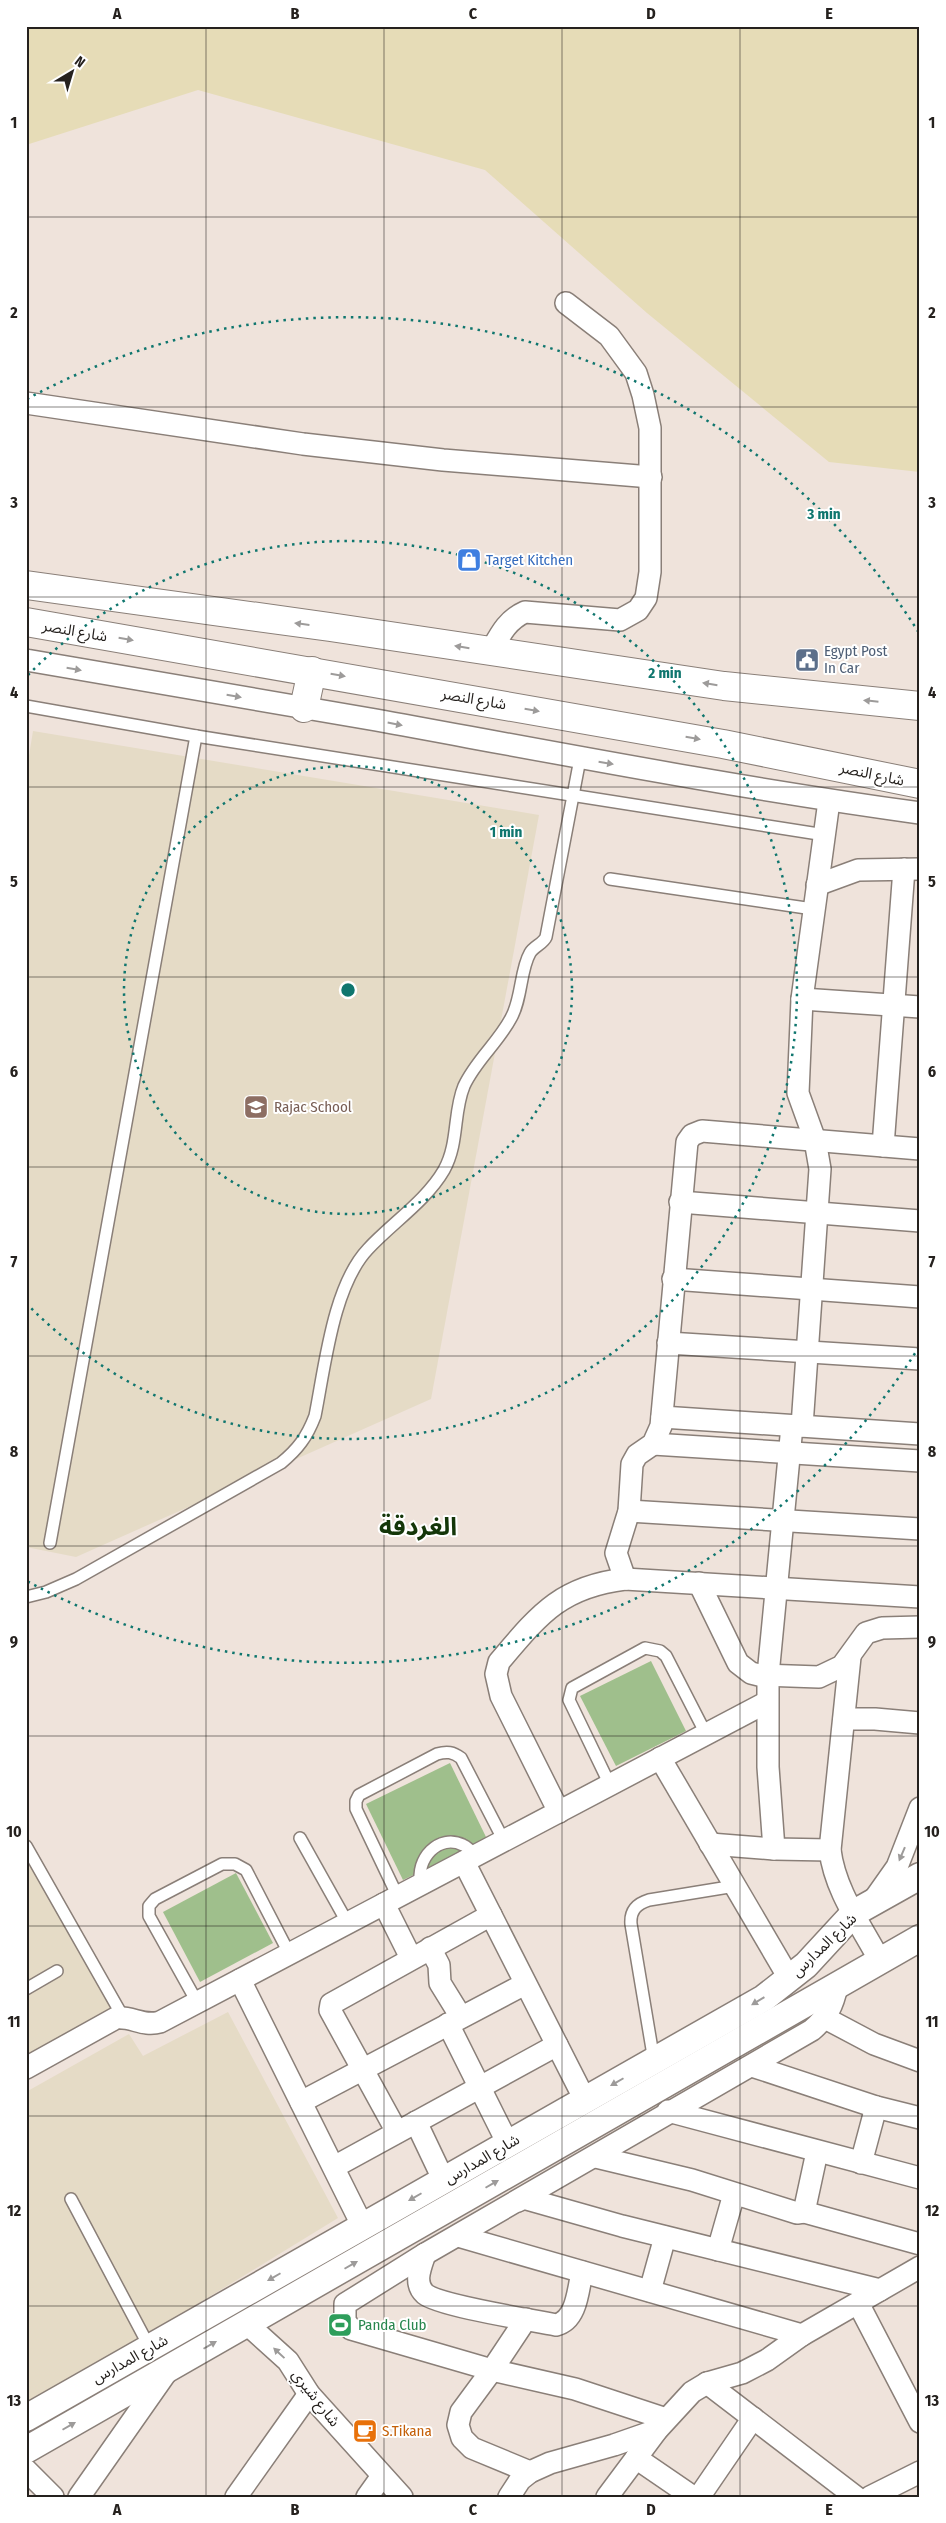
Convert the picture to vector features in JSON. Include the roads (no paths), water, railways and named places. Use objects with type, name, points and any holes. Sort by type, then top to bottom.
[{"type":"main road","points":[[26,585],[724,686],[920,706]]},
{"type":"main road","name":"شارع النصر","points":[[26,622],[723,744],[920,784]]},
{"type":"main road","points":[[304,708],[312,671]]},
{"type":"street","points":[[490,651],[515,616],[525,612],[620,620],[638,610],[646,598],[650,572],[650,428],[636,373],[609,336],[566,303]]},
{"type":"street","points":[[26,403],[322,446],[443,460],[651,476]]},
{"type":"street","points":[[26,660],[304,708],[580,759],[829,801],[920,813]]},
{"type":"street","points":[[774,1849],[767,1702],[768,1675],[789,1453],[797,1426],[807,1352],[815,1212],[820,1169],[815,1140],[798,1093],[802,999],[829,801]]},
{"type":"street","points":[[817,885],[858,870],[912,869],[894,1005],[883,1146]]},
{"type":"street","points":[[802,999],[920,1007]]},
{"type":"street","points":[[625,1579],[616,1553],[629,1511],[632,1464],[637,1455],[653,1444],[662,1426],[684,1151],[692,1135],[702,1130],[920,1149]]},
{"type":"street","points":[[680,1202],[920,1221]]},
{"type":"street","points":[[674,1279],[920,1297]]},
{"type":"street","points":[[668,1343],[920,1359]]},
{"type":"street","points":[[662,1417],[920,1434]]},
{"type":"street","points":[[653,1444],[920,1461]]},
{"type":"street","points":[[629,1511],[920,1529]]},
{"type":"street","points":[[559,1812],[501,1696],[496,1674],[499,1662],[547,1608],[571,1592],[599,1582],[625,1579],[920,1597]]},
{"type":"street","points":[[699,1583],[738,1663],[751,1673],[819,1677],[832,1672],[850,1657],[866,1633],[882,1628],[920,1627]]},
{"type":"street","points":[[850,1657],[830,1850],[837,1882],[863,1908],[880,1961]]},
{"type":"street","points":[[26,2068],[109,2022],[123,2017],[145,2024],[152,2024],[197,2002],[767,1702]]},
{"type":"street","points":[[844,1719],[875,1719],[920,1723]]},
{"type":"street","points":[[660,1758],[789,1978]]},
{"type":"street","points":[[863,1908],[897,1867],[920,1808]]},
{"type":"street","points":[[710,1844],[774,1849],[830,1850]]},
{"type":"street","points":[[469,1859],[490,1915],[585,2100]]},
{"type":"street","name":"شارع المدارس","points":[[26,2418],[764,1998],[831,1940],[863,1908],[920,1876]]},
{"type":"street","points":[[391,1900],[411,1958]]},
{"type":"street","points":[[444,2181],[407,2127],[363,2069],[330,2010],[331,2004],[490,1915]]},
{"type":"street","name":"شارع المدارس","points":[[26,2450],[920,1938]]},
{"type":"street","points":[[430,1948],[440,1965],[440,1983],[480,2088],[508,2144]]},
{"type":"street","points":[[240,1980],[363,2227]]},
{"type":"street","points":[[301,2102],[525,1984]]},
{"type":"street","points":[[662,2424],[574,2390],[492,2370],[351,2329],[347,2325],[344,2310],[345,2304],[351,2298],[380,2283],[425,2254],[596,2156],[668,2111],[752,2066],[812,2030],[825,2018],[834,2004],[837,1986]]},
{"type":"street","points":[[825,2018],[874,2044],[920,2061]]},
{"type":"street","points":[[334,2167],[557,2045]]},
{"type":"street","points":[[752,2066],[876,2107],[920,2118]]},
{"type":"street","points":[[861,2163],[876,2107]]},
{"type":"street","points":[[668,2111],[920,2178]]},
{"type":"street","points":[[804,2212],[817,2152]]},
{"type":"street","points":[[596,2156],[692,2180],[797,2213],[804,2212],[920,2244]]},
{"type":"street","points":[[718,2250],[734,2194]]},
{"type":"street","points":[[518,2200],[523,2198],[665,2237],[880,2290]]},
{"type":"street","points":[[458,2236],[802,2335]]},
{"type":"street","points":[[650,2292],[665,2237]]},
{"type":"street","points":[[425,2254],[420,2269],[419,2283],[425,2294],[447,2303],[556,2325],[564,2323],[570,2317],[582,2272]]},
{"type":"street","points":[[606,2497],[662,2424],[692,2392],[707,2384],[750,2369],[767,2360],[802,2335],[920,2267]]},
{"type":"street","points":[[858,2303],[920,2422]]},
{"type":"street","points":[[526,2319],[461,2412],[458,2425],[462,2438],[472,2448],[530,2472]]},
{"type":"street","name":"شارع شيري","points":[[248,2324],[288,2361],[309,2394],[402,2497]]},
{"type":"street","points":[[79,2497],[169,2368]]},
{"type":"street","points":[[707,2384],[856,2497]]},
{"type":"street","points":[[236,2497],[309,2394]]},
{"type":"street","points":[[699,2497],[754,2418]]},
{"type":"street","points":[[509,2497],[530,2472],[550,2463],[614,2445],[662,2424]]},
{"type":"street","points":[[636,2458],[693,2497]]},
{"type":"street","points":[[26,2470],[52,2497]]},
{"type":"street","points":[[870,2497],[920,2472]]},
{"type":"street","points":[[367,2497],[382,2476]]},
{"type":"lane","points":[[26,706],[196,736],[825,835]]},
{"type":"lane","points":[[50,1543],[196,736]]},
{"type":"lane","points":[[26,1597],[46,1592],[76,1579],[282,1463],[297,1451],[308,1435],[315,1416],[341,1293],[352,1270],[367,1250],[431,1187],[443,1170],[452,1152],[463,1088],[477,1062],[497,1041],[512,1016],[530,954],[546,938],[580,759]]},
{"type":"lane","points":[[610,879],[813,910]]},
{"type":"lane","points":[[610,1785],[569,1700],[569,1692],[572,1688],[645,1648],[660,1651],[666,1656],[706,1734]]},
{"type":"lane","points":[[391,1900],[355,1805],[360,1795],[383,1782],[437,1754],[443,1752],[456,1754],[461,1758],[504,1841]]},
{"type":"lane","points":[[300,1838],[347,1922]]},
{"type":"lane","points":[[26,1846],[123,2017]]},
{"type":"lane","points":[[197,2002],[149,1916],[149,1906],[155,1899],[222,1864],[240,1866],[246,1870],[290,1954]]},
{"type":"lane","points":[[654,2061],[631,1924],[633,1911],[637,1906],[649,1900],[735,1886]]},
{"type":"lane","points":[[26,1989],[57,1971]]},
{"type":"lane","points":[[71,2199],[150,2348]]},
{"type":"place","name":"Target Kitchen","points":[[469,560]]},
{"type":"place","name":"Egypt Post In Car","points":[[807,660]]},
{"type":"place","name":"Rajac School","points":[[256,1107]]},
{"type":"place","name":"Panda Club","points":[[340,2325]]},
{"type":"place","name":"S.Tikana","points":[[365,2431]]},
{"type":"district","name":"الغردقة","points":[[418,1527]]}]
